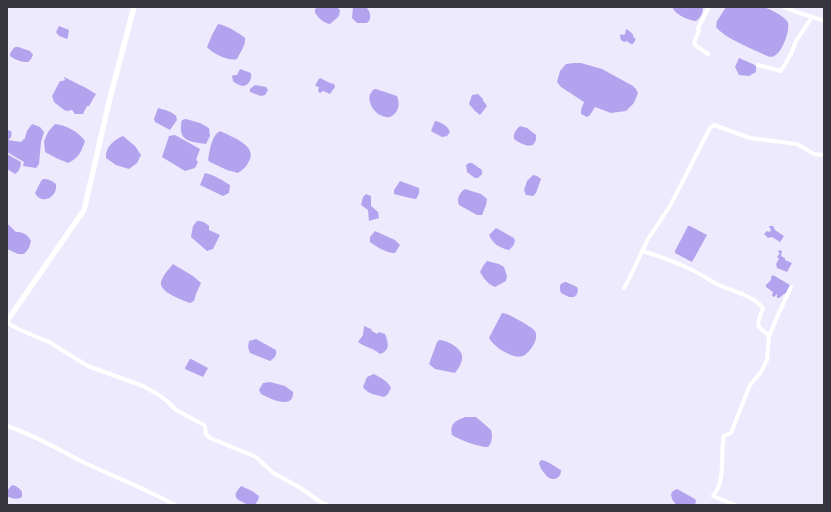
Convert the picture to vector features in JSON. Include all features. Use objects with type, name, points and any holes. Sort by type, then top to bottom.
[{"type":"street","points":[[134,7],[110,98],[84,210],[7,322],[18,329],[49,342],[88,366],[143,386],[159,394],[176,410],[204,425],[206,434],[210,438],[256,457],[272,472],[327,505]]},
{"type":"street","points":[[708,54],[694,43],[699,30],[698,28],[709,7]]},
{"type":"street","points":[[784,7],[824,21]]},
{"type":"street","points":[[758,65],[781,71],[791,54],[796,41],[812,16]]},
{"type":"street","points":[[624,288],[648,239],[670,206],[710,128],[714,126],[750,138],[796,144],[814,154],[824,154]]},
{"type":"street","points":[[642,251],[663,257],[691,269],[719,285],[744,294],[760,303],[763,308],[758,318],[759,327],[769,336]]},
{"type":"street","points":[[735,505],[713,496],[718,488],[721,476],[722,444],[724,436],[732,433],[750,385],[761,372],[768,360],[769,336],[791,287]]},
{"type":"street","points":[[7,426],[21,430],[84,463],[175,505]]},
{"type":"shaded area","points":[[318,7],[337,7],[340,10],[339,16],[330,24],[325,23],[315,13],[315,9]]},
{"type":"shaded area","points":[[353,7],[366,7],[369,11],[370,20],[367,23],[357,23],[352,18]]},
{"type":"shaded area","points":[[674,7],[703,7],[703,11],[696,21],[680,16],[673,9]]},
{"type":"shaded area","points":[[726,7],[763,7],[785,18],[788,23],[788,31],[780,51],[774,56],[770,57],[732,39],[720,31],[716,27],[717,21]]},
{"type":"shaded area","points":[[218,24],[225,26],[245,38],[244,46],[237,59],[234,60],[221,56],[207,47]]},
{"type":"shaded area","points":[[59,26],[69,30],[67,39],[59,36],[56,32]]},
{"type":"shaded area","points":[[626,29],[631,32],[636,39],[633,44],[621,40],[620,36],[621,34],[625,34]]},
{"type":"shaded area","points":[[15,47],[30,51],[33,55],[31,59],[28,62],[23,62],[10,56],[11,51]]},
{"type":"shaded area","points":[[739,58],[755,65],[756,72],[749,76],[739,75],[735,67]]},
{"type":"shaded area","points":[[581,63],[602,69],[633,86],[638,93],[634,103],[626,111],[611,113],[595,107],[587,117],[581,114],[584,102],[561,87],[557,82],[560,71],[566,64]]},
{"type":"shaded area","points":[[240,69],[251,73],[250,82],[244,86],[241,86],[233,81],[232,76],[237,75]]},
{"type":"shaded area","points":[[64,77],[96,94],[83,114],[75,114],[72,110],[64,110],[54,102],[52,96],[60,81],[65,80]]},
{"type":"shaded area","points":[[320,78],[334,84],[335,87],[330,94],[323,91],[320,93],[318,91],[319,87],[315,86]]},
{"type":"shaded area","points":[[255,85],[266,87],[268,90],[265,95],[261,96],[250,92],[250,89]]},
{"type":"shaded area","points":[[374,89],[397,96],[398,107],[392,116],[382,116],[373,109],[369,98]]},
{"type":"shaded area","points":[[478,94],[487,106],[480,115],[469,104],[472,95]]},
{"type":"shaded area","points":[[158,108],[170,112],[176,116],[177,120],[170,130],[155,122],[154,119]]},
{"type":"shaded area","points":[[186,119],[200,123],[209,128],[210,136],[206,144],[192,142],[183,137],[181,123],[182,120]]},
{"type":"shaded area","points":[[435,121],[448,128],[450,132],[447,136],[442,137],[431,131]]},
{"type":"shaded area","points":[[32,124],[40,127],[44,132],[41,142],[39,164],[36,168],[23,166],[24,162],[7,152],[8,140],[21,142],[25,138],[27,131]]},
{"type":"shaded area","points":[[55,124],[72,130],[85,141],[79,154],[75,159],[68,163],[45,152],[44,141],[48,132]]},
{"type":"shaded area","points":[[520,126],[527,128],[536,135],[536,140],[533,145],[525,145],[514,139],[514,133]]},
{"type":"shaded area","points":[[7,130],[11,131],[12,134],[8,140]]},
{"type":"shaded area","points":[[220,131],[235,138],[246,145],[249,149],[251,154],[250,159],[245,167],[238,173],[227,170],[208,160],[213,140]]},
{"type":"shaded area","points":[[175,135],[200,149],[196,160],[198,162],[195,168],[185,171],[162,157],[169,136]]},
{"type":"shaded area","points":[[123,136],[135,146],[141,155],[137,163],[129,169],[116,165],[106,158],[107,150],[111,144]]},
{"type":"shaded area","points":[[7,154],[21,162],[20,169],[15,174],[7,169]]},
{"type":"shaded area","points":[[472,163],[482,170],[482,174],[478,178],[475,178],[467,172],[466,165]]},
{"type":"shaded area","points":[[205,173],[215,176],[230,185],[229,193],[223,196],[200,185]]},
{"type":"shaded area","points":[[533,175],[541,179],[536,193],[533,196],[526,195],[524,190],[527,181]]},
{"type":"shaded area","points":[[43,179],[50,180],[56,184],[55,193],[49,198],[45,199],[38,197],[35,193]]},
{"type":"shaded area","points":[[400,181],[419,188],[419,193],[416,199],[394,194],[394,190]]},
{"type":"shaded area","points":[[465,189],[481,194],[487,199],[482,215],[477,215],[459,205],[459,196]]},
{"type":"shaded area","points":[[366,194],[371,196],[371,206],[378,212],[379,218],[369,221],[368,210],[361,205],[363,197]]},
{"type":"shaded area","points":[[197,221],[205,223],[209,226],[209,230],[220,235],[213,249],[207,251],[191,237],[193,226]]},
{"type":"shaded area","points":[[7,224],[16,232],[26,235],[31,241],[29,248],[24,254],[18,254],[7,249]]},
{"type":"shaded area","points":[[688,226],[707,235],[692,262],[675,253]]},
{"type":"shaded area","points":[[769,226],[773,226],[775,230],[784,236],[780,242],[772,237],[768,238],[764,234],[767,231],[770,232],[771,230]]},
{"type":"shaded area","points":[[496,228],[514,238],[515,241],[513,246],[509,250],[497,245],[489,235]]},
{"type":"shaded area","points":[[375,231],[395,240],[400,245],[395,253],[385,251],[370,242],[370,237]]},
{"type":"shaded area","points":[[779,250],[782,251],[781,256],[785,258],[785,260],[792,263],[787,272],[777,268],[776,264],[779,259],[777,257],[780,253],[778,252]]},
{"type":"shaded area","points":[[487,261],[504,267],[507,276],[506,281],[495,287],[486,281],[480,272]]},
{"type":"shaded area","points":[[173,264],[193,276],[201,283],[194,301],[190,303],[172,295],[161,286],[163,277]]},
{"type":"shaded area","points":[[773,275],[790,285],[786,293],[779,298],[777,298],[777,294],[774,297],[772,296],[773,292],[766,287]]},
{"type":"shaded area","points":[[566,282],[577,287],[577,294],[574,297],[569,297],[561,293],[560,286],[562,283]]},
{"type":"shaded area","points":[[502,313],[524,323],[536,333],[534,344],[529,352],[523,356],[514,356],[504,352],[489,338]]},
{"type":"shaded area","points":[[364,326],[377,334],[379,332],[385,334],[388,346],[386,350],[380,354],[358,342],[363,335]]},
{"type":"shaded area","points":[[256,339],[276,350],[276,355],[274,358],[270,361],[250,353],[248,347],[249,341]]},
{"type":"shaded area","points":[[439,340],[452,344],[461,352],[461,362],[455,373],[435,369],[429,364]]},
{"type":"shaded area","points":[[190,359],[208,368],[203,377],[185,369]]},
{"type":"shaded area","points":[[374,374],[382,378],[391,388],[388,394],[384,397],[370,393],[363,387],[367,377]]},
{"type":"shaded area","points":[[270,382],[285,386],[293,392],[290,401],[280,402],[261,394],[259,390],[263,383]]},
{"type":"shaded area","points":[[465,417],[476,417],[491,430],[492,439],[488,447],[469,443],[452,435],[452,425],[456,421]]},
{"type":"shaded area","points":[[541,460],[561,470],[556,479],[547,477],[539,463]]},
{"type":"shaded area","points":[[12,485],[17,487],[22,492],[22,497],[14,499],[7,496],[7,491]]},
{"type":"shaded area","points":[[241,486],[259,496],[255,505],[247,504],[237,499],[236,493]]},
{"type":"shaded area","points":[[677,489],[695,499],[695,505],[676,505],[671,494]]}]
